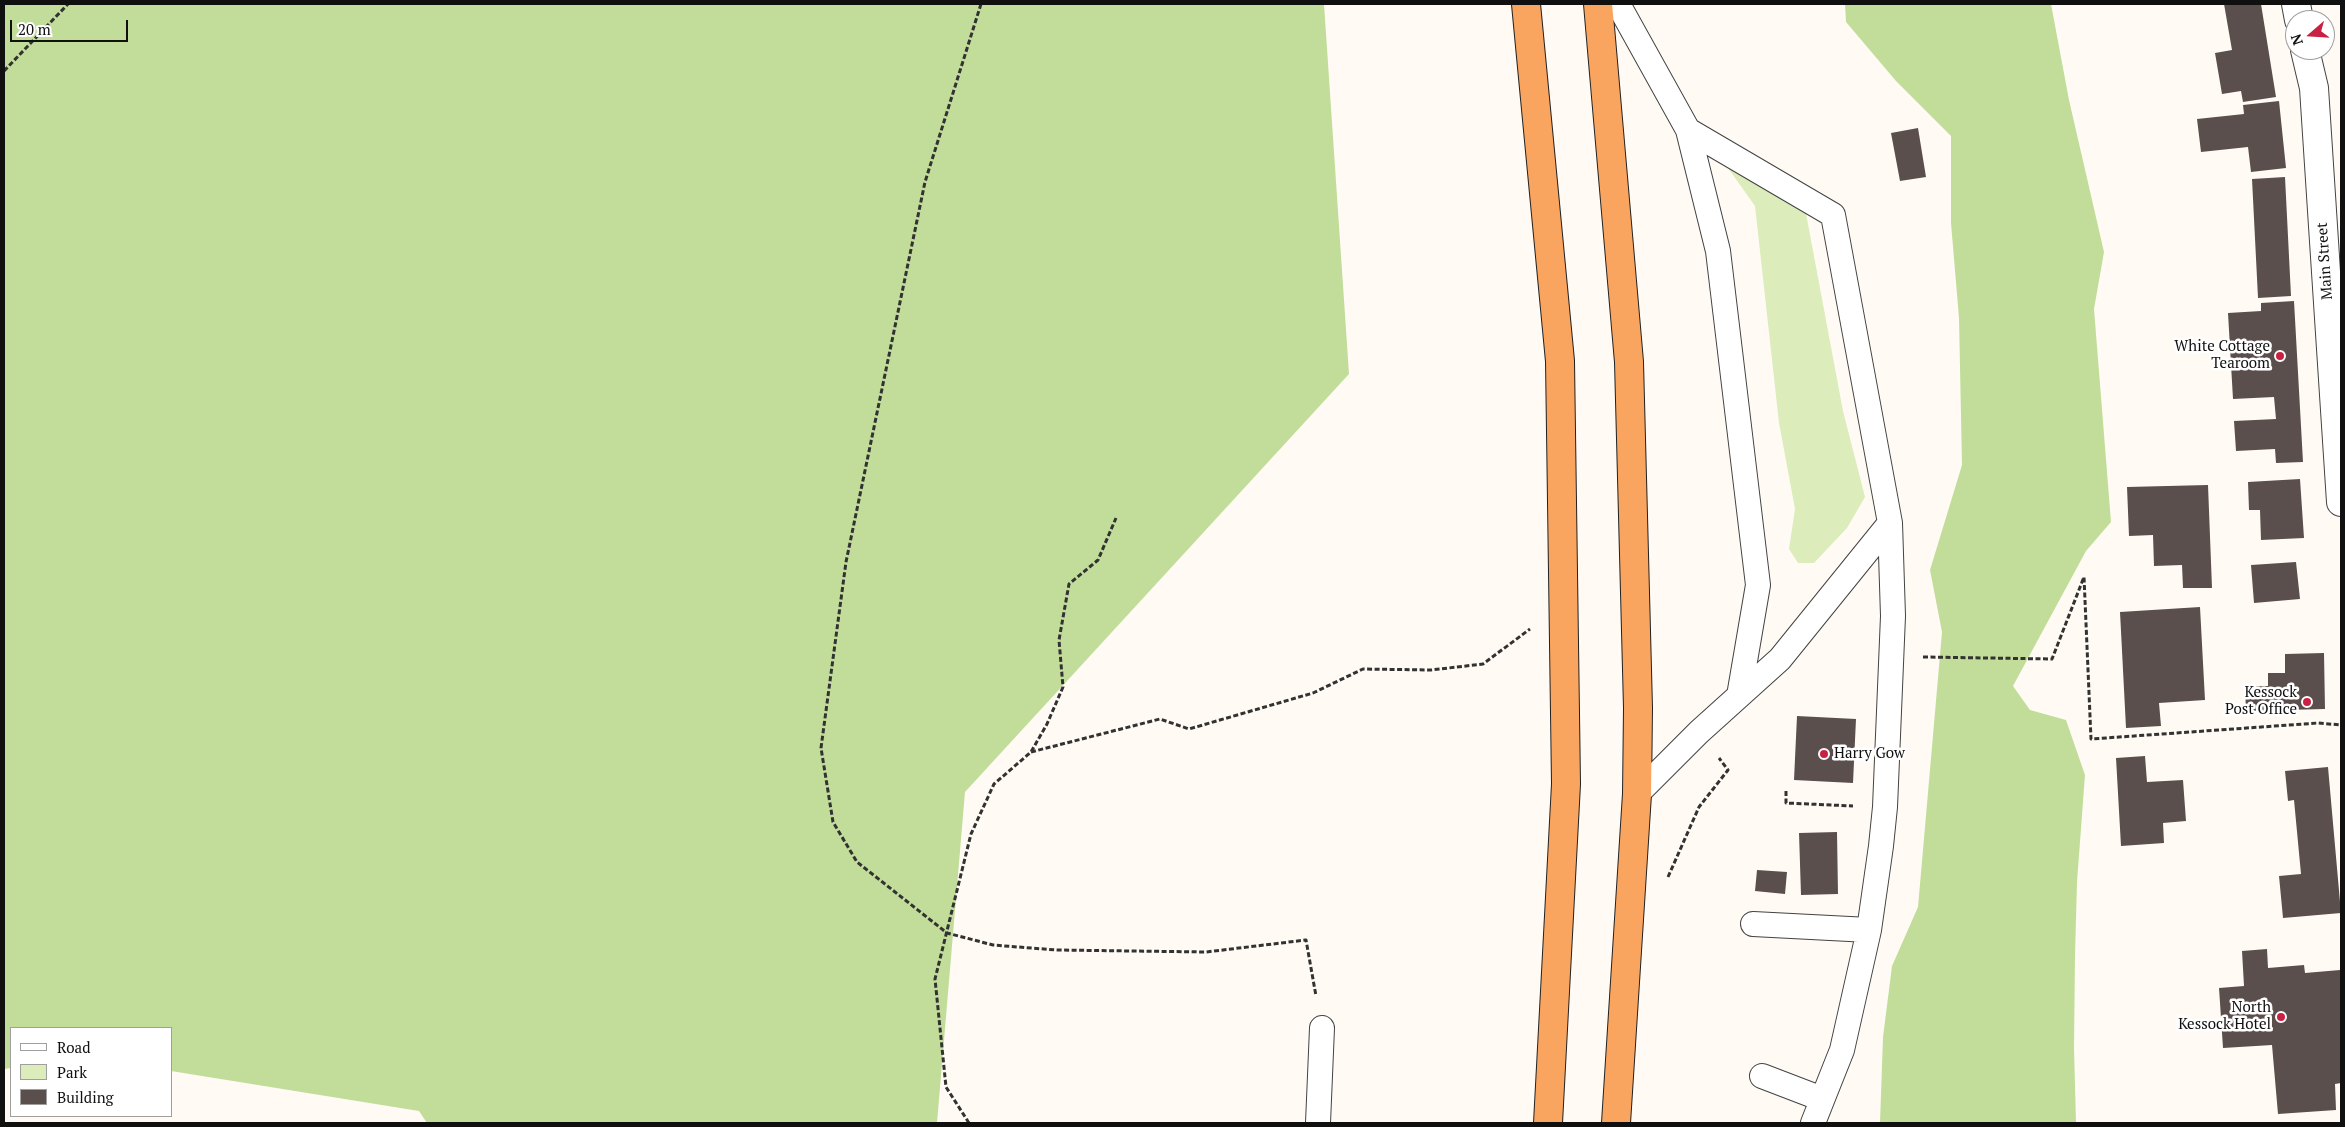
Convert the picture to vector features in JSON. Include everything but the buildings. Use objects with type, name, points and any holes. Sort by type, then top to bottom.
[{"type":"highway","points":[[1526,4],[1560,362],[1566,784],[1548,1123]]},
{"type":"highway","points":[[1598,4],[1629,362],[1638,708],[1637,794],[1616,1123]]},
{"type":"street","name":"Main Street","points":[[2307,60],[2314,88],[2341,502]]},
{"type":"lane","points":[[1618,4],[1688,130],[1718,251],[1758,585],[1739,696]]},
{"type":"lane","points":[[1688,130],[1833,215],[1890,523],[1892,616],[1885,807],[1870,930],[1842,1050],[1813,1123]]},
{"type":"lane","points":[[1637,794],[1780,659],[1890,523]]},
{"type":"lane","points":[[1753,924],[1870,930]]},
{"type":"lane","points":[[1318,1123],[1322,1028]]},
{"type":"lane","points":[[1762,1076],[1822,1099]]},
{"type":"path","points":[[4,71],[68,4]]},
{"type":"path","points":[[981,4],[925,182],[846,562],[821,748],[833,822],[858,862],[947,933],[994,944],[1056,950],[1206,952],[1306,940],[1322,1028]]},
{"type":"path","points":[[969,1123],[946,1087],[935,979],[972,834],[994,784],[1031,752],[1047,724],[1063,686],[1059,640],[1069,584],[1098,560],[1116,518]]},
{"type":"path","points":[[1915,657],[2052,659],[2084,577],[2091,739],[2318,723],[2341,725]]},
{"type":"path","points":[[1031,752],[1160,719],[1189,729],[1313,693],[1363,670],[1431,670],[1483,664],[1536,626]]},
{"type":"path","points":[[1786,791],[1786,803],[1885,807]]},
{"type":"green space","points":[[4,4],[1324,4],[1349,374],[965,792],[937,1123],[427,1123],[419,1111],[172,1071],[172,1027],[10,1027],[10,1068],[4,1069]]},
{"type":"green space","points":[[1845,4],[2051,4],[2069,100],[2104,252],[2094,309],[2111,522],[2086,551],[2013,686],[2030,710],[2066,720],[2085,775],[2077,882],[2075,956],[2074,1048],[2076,1123],[1880,1123],[1883,1037],[1892,966],[1918,907],[1942,632],[1930,570],[1962,465],[1959,318],[1951,223],[1951,136],[1896,81],[1846,22]]},
{"type":"green space","points":[[1723,161],[1805,208],[1843,411],[1865,497],[1847,528],[1814,563],[1798,563],[1789,549],[1795,509],[1779,423],[1755,206]]},
{"type":"place","name":"White Cottage Tearoom","points":[[2280,356]]},
{"type":"place","name":"Kessock Post Office","points":[[2307,702]]},
{"type":"place","name":"Harry Gow","points":[[1824,754]]},
{"type":"place","name":"North Kessock Hotel","points":[[2281,1017]]}]
